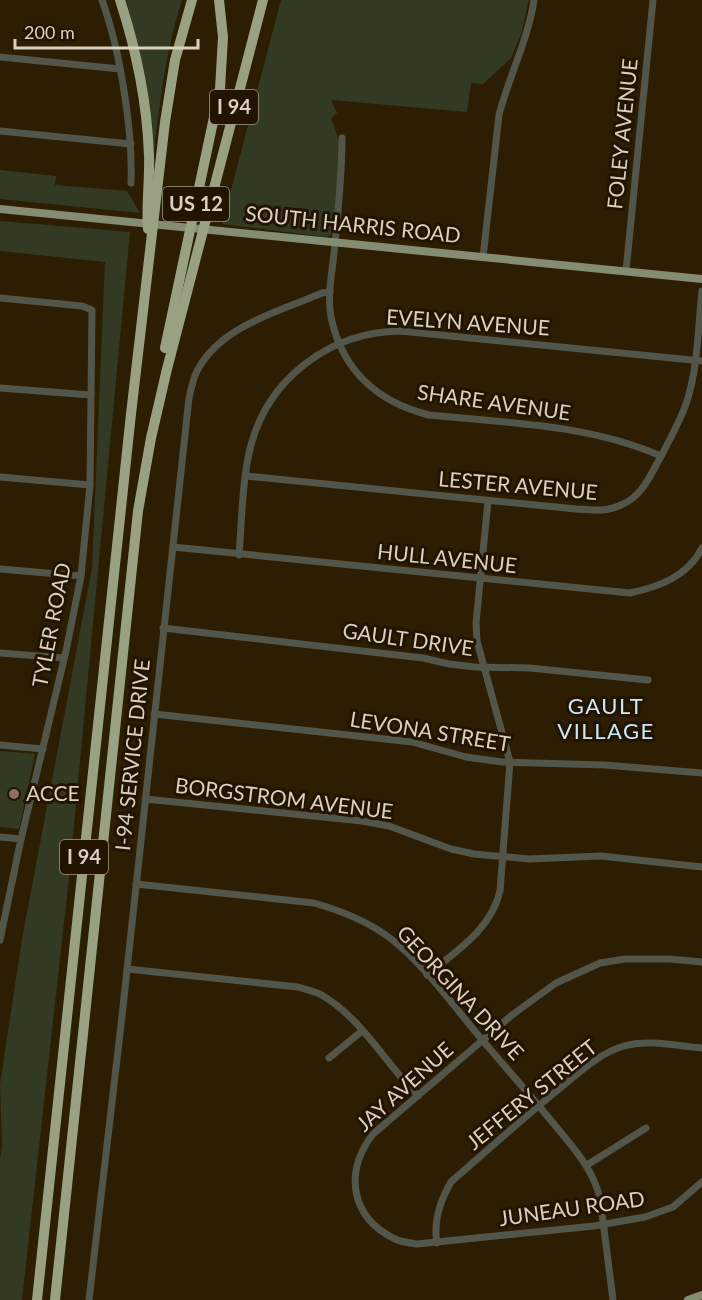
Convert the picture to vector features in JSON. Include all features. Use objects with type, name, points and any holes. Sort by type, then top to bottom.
[{"type":"highway","name":"US 12","points":[[120,0],[136,59],[146,119],[149,152],[148,227],[152,247]]},
{"type":"highway","name":"I 94","points":[[37,1300],[129,437],[170,88],[177,51],[192,0]]},
{"type":"highway","name":"I 94","points":[[55,1300],[134,544],[144,473],[167,369],[263,0]]},
{"type":"highway","name":"US 12","points":[[167,369],[165,348],[220,89],[223,37],[219,1]]},
{"type":"main road","name":"SOUTH HARRIS ROAD","points":[[0,209],[702,279]]},
{"type":"main road","points":[[688,1300],[702,1295]]},
{"type":"street","points":[[102,0],[120,69],[131,144],[131,183]]},
{"type":"street","points":[[483,257],[499,115],[504,94],[527,30],[534,0]]},
{"type":"street","name":"FOLEY AVENUE","points":[[626,271],[654,0]]},
{"type":"street","points":[[0,57],[120,69]]},
{"type":"street","points":[[0,131],[131,144]]},
{"type":"street","name":"SHARE AVENUE","points":[[342,138],[342,167],[330,292],[331,316],[349,364],[369,386],[391,402],[408,410],[429,415],[592,433],[625,442],[661,456]]},
{"type":"street","name":"LESTER AVENUE","points":[[246,476],[604,511],[621,505],[637,496],[661,456],[687,400],[698,361],[702,291]]},
{"type":"street","name":"I-94 SERVICE DRIVE","points":[[89,1300],[189,398],[196,373],[215,346],[241,328],[322,293],[330,292]]},
{"type":"street","name":"TYLER ROAD","points":[[0,298],[82,306],[92,310],[90,485],[81,576],[0,940]]},
{"type":"street","name":"EVELYN AVENUE","points":[[239,555],[246,476],[255,430],[266,408],[285,380],[310,359],[340,343],[379,331],[400,331],[698,361]]},
{"type":"street","points":[[0,388],[91,395]]},
{"type":"street","points":[[0,477],[90,485]]},
{"type":"street","points":[[427,975],[479,932],[490,918],[501,891],[510,762],[477,641],[476,623],[488,501]]},
{"type":"street","name":"HULL AVENUE","points":[[172,547],[630,593],[654,588],[673,579],[687,568],[702,548]]},
{"type":"street","points":[[0,569],[81,576]]},
{"type":"street","name":"GAULT DRIVE","points":[[163,628],[327,646],[484,667],[530,668],[648,680]]},
{"type":"street","points":[[0,653],[64,658]]},
{"type":"street","name":"LEVONA STREET","points":[[154,714],[412,742],[466,757],[510,762],[605,765],[702,773]]},
{"type":"street","points":[[0,745],[43,749]]},
{"type":"street","name":"BORGSTROM AVENUE","points":[[145,799],[362,821],[389,826],[451,849],[504,858],[601,856],[702,867]]},
{"type":"street","points":[[0,837],[21,839]]},
{"type":"street","name":"GEORGINA DRIVE","points":[[136,884],[295,900],[332,908],[376,928],[403,949],[587,1165],[596,1182],[600,1198],[613,1300]]},
{"type":"street","name":"JAY AVENUE","points":[[437,1243],[417,1244],[397,1240],[376,1228],[364,1215],[355,1184],[356,1167],[363,1148],[374,1134],[512,1015],[556,983],[600,963],[636,959],[702,962]]},
{"type":"street","points":[[127,969],[298,987],[318,993],[339,1006],[418,1096]]},
{"type":"street","points":[[329,1058],[362,1031]]},
{"type":"street","name":"JEFFERY STREET","points":[[437,1243],[436,1218],[442,1197],[451,1182],[588,1065],[605,1054],[638,1043],[702,1048]]},
{"type":"street","points":[[587,1165],[646,1128]]},
{"type":"street","name":"JUNEAU ROAD","points":[[437,1243],[645,1217],[673,1207],[702,1182]]},
{"type":"green space","points":[[126,0],[182,0],[161,94],[154,152],[141,57]]},
{"type":"green space","points":[[281,0],[529,0],[521,34],[511,58],[483,84],[471,83],[467,112],[331,100],[337,113],[331,119],[339,145],[340,173],[333,229],[331,235],[326,237],[222,224]]},
{"type":"green space","points":[[0,170],[56,176],[55,185],[127,191],[140,213],[0,199]]},
{"type":"green space","points":[[0,221],[130,232],[69,878],[22,1300],[0,1300],[0,1160],[2,1145],[0,1084],[22,939],[92,568],[105,262],[0,251]]},
{"type":"green space","name":"ACCE","points":[[0,751],[35,754],[19,829],[0,827]]},
{"type":"place","name":"ACCE","points":[[14,794]]},
{"type":"district","name":"GAULT VILLAGE","points":[[606,718]]}]
